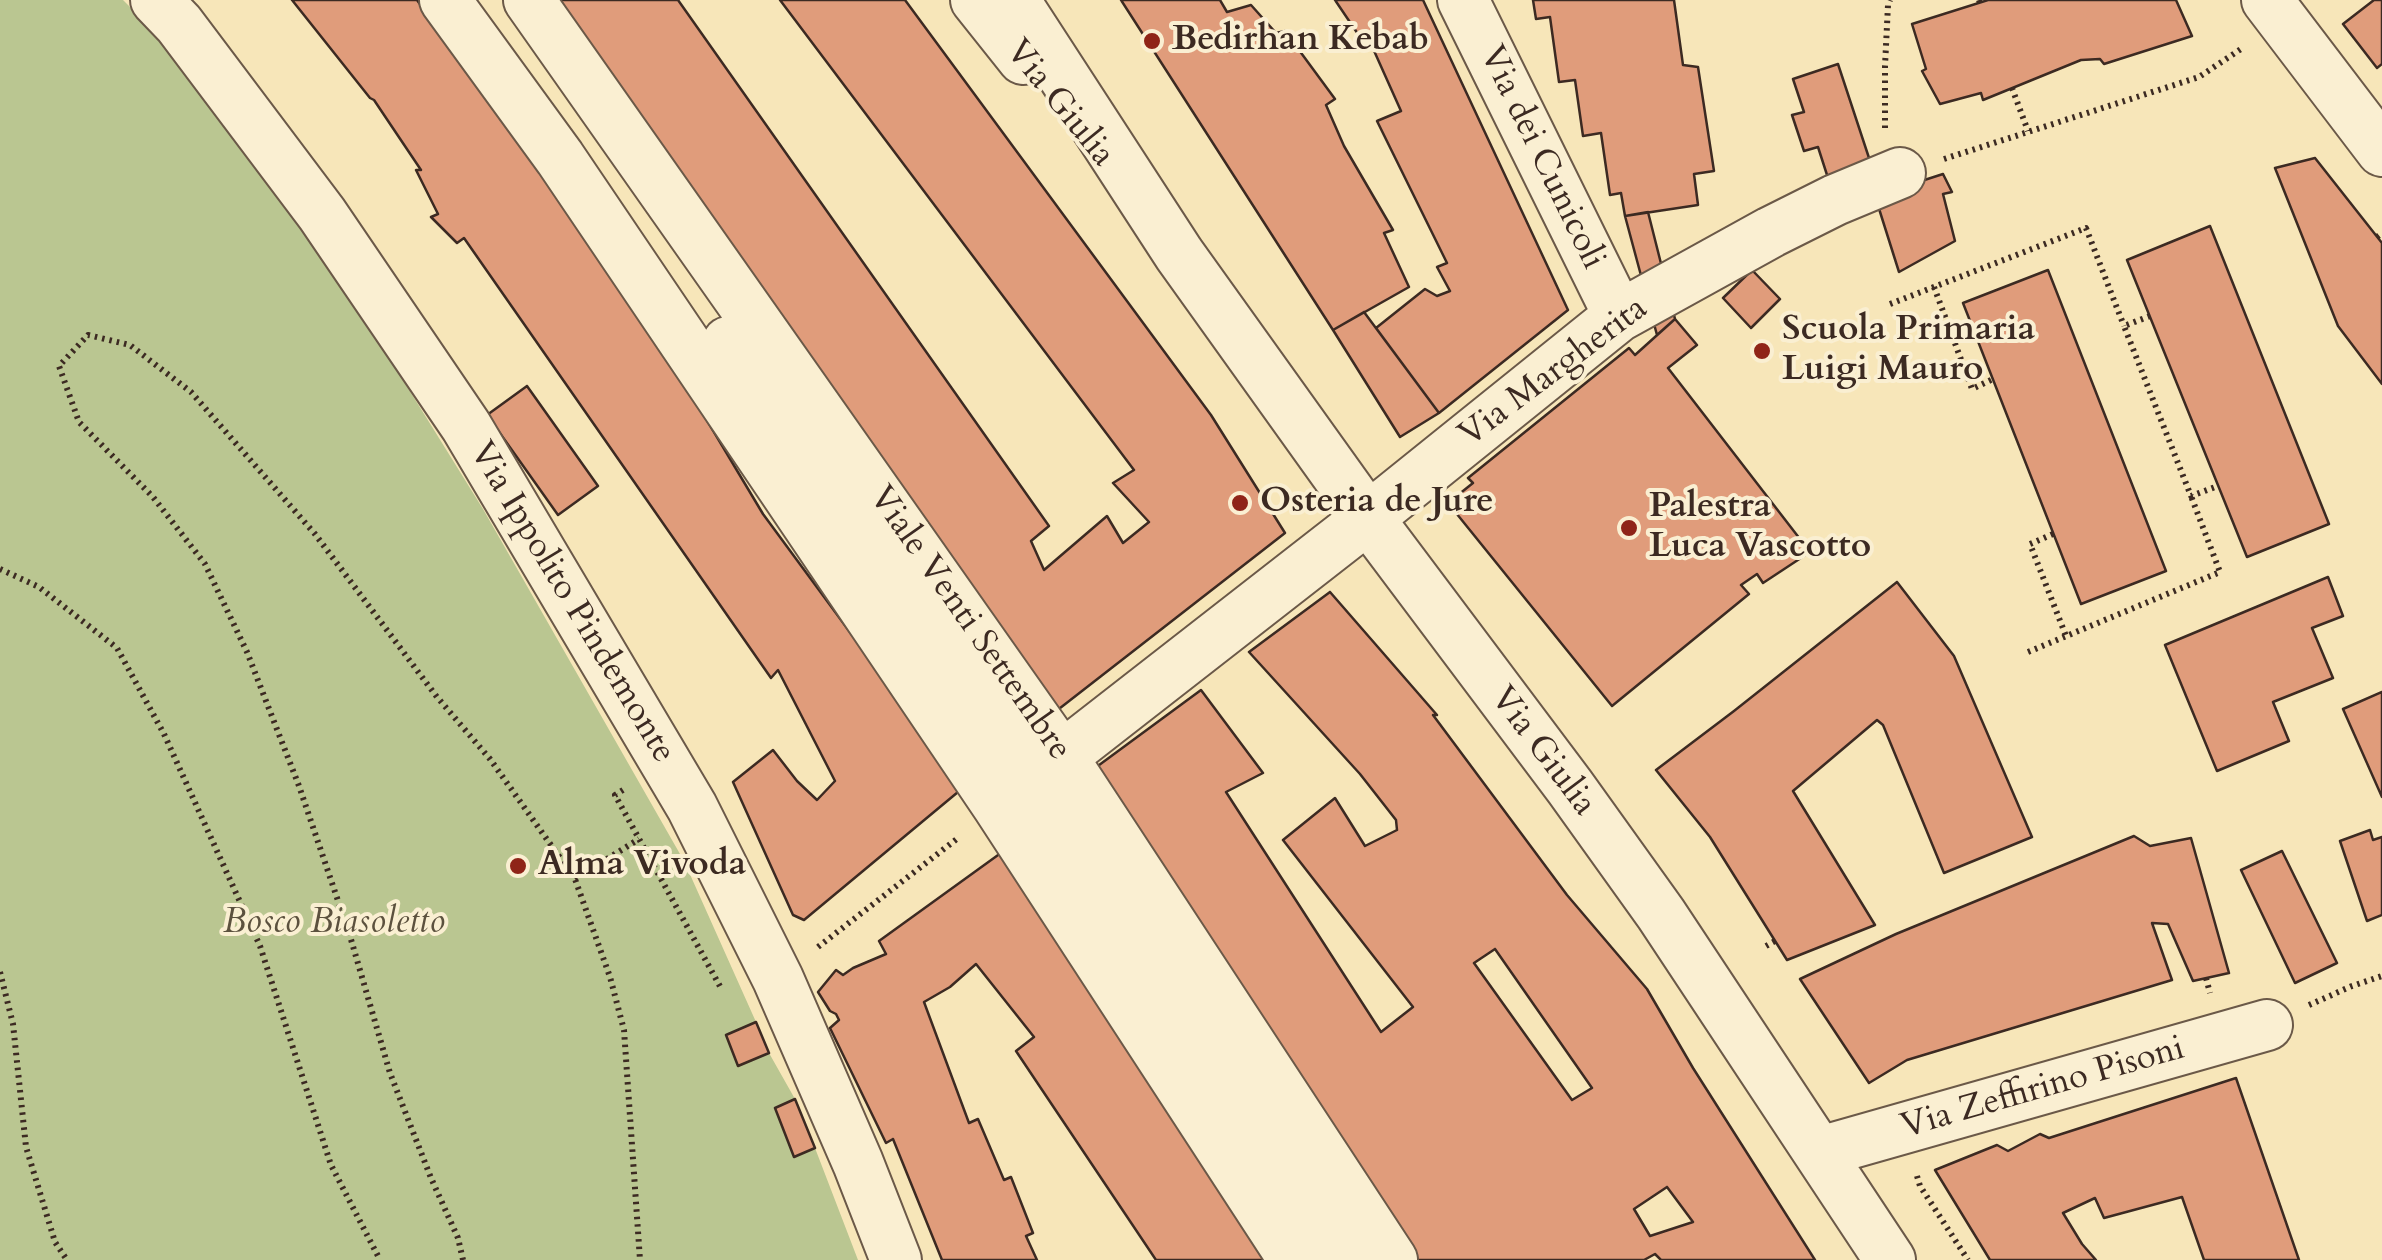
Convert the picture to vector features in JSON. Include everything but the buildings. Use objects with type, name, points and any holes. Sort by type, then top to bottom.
[{"type":"street","name":"Via Ippolito Pindemonte","points":[[156,0],[179,24],[322,214],[466,426],[692,807],[778,979],[896,1260]]},
{"type":"street","name":"Viale Venti Settembre","points":[[445,0],[1392,1260]]},
{"type":"street","name":"Viale Venti Settembre","points":[[490,0],[1031,781],[1294,1260]]},
{"type":"street","name":"Viale Venti Settembre","points":[[528,0],[1343,1260]]},
{"type":"street","name":"Via Giulia","points":[[976,0],[1179,254]]},
{"type":"street","name":"Via Giulia","points":[[1014,0],[1179,254],[1368,518],[1650,898],[1890,1260]]},
{"type":"street","name":"Via dei Cunicoli","points":[[1463,0],[1620,316]]},
{"type":"street","points":[[2266,0],[2382,151]]},
{"type":"street","name":"Via Margherita","points":[[1031,781],[1620,316],[1787,224],[1892,177]]},
{"type":"street","name":"Via Zeffirino Pisoni","points":[[1820,1152],[2283,1018]]},
{"type":"path","points":[[1890,0],[1885,66],[1892,177],[2199,76],[2244,47]]},
{"type":"path","points":[[2012,88],[2028,132]]},
{"type":"path","points":[[1890,304],[2086,228],[2220,572],[2028,652]]},
{"type":"path","points":[[1934,287],[1972,388],[1993,379]]},
{"type":"path","points":[[2124,326],[2150,316]]},
{"type":"path","points":[[462,1260],[458,1238],[390,1072],[300,786],[247,652],[206,564],[152,497],[79,422],[59,366],[88,335],[130,344],[191,392],[315,534],[437,697],[490,759],[575,879],[610,977],[624,1030],[640,1260]]},
{"type":"path","points":[[2191,496],[2218,486]]},
{"type":"path","points":[[2054,534],[2030,544],[2066,636]]},
{"type":"path","points":[[0,569],[39,588],[116,648],[164,734],[260,946],[331,1165],[380,1260]]},
{"type":"path","points":[[812,952],[959,837]]},
{"type":"path","points":[[575,879],[639,840]]},
{"type":"path","points":[[1766,946],[1775,941]]},
{"type":"path","points":[[0,972],[13,1024],[26,1147],[54,1242],[67,1260]]},
{"type":"path","points":[[2283,1018],[2382,976]]},
{"type":"green space","name":"Bosco Biasoletto","points":[[0,0],[123,0],[184,61],[380,343],[483,509],[684,861],[756,1022],[726,1035],[738,1066],[769,1053],[795,1099],[775,1108],[794,1156],[815,1148],[858,1260],[0,1260]]},
{"type":"place","name":"Bedirhan Kebab","points":[[1152,41]]},
{"type":"place","name":"Scuola Primaria Luigi Mauro","points":[[1762,351]]},
{"type":"place","name":"Osteria de Jure","points":[[1240,503]]},
{"type":"place","name":"Palestra Luca Vascotto","points":[[1629,528]]},
{"type":"place","name":"Alma Vivoda","points":[[518,866]]}]
